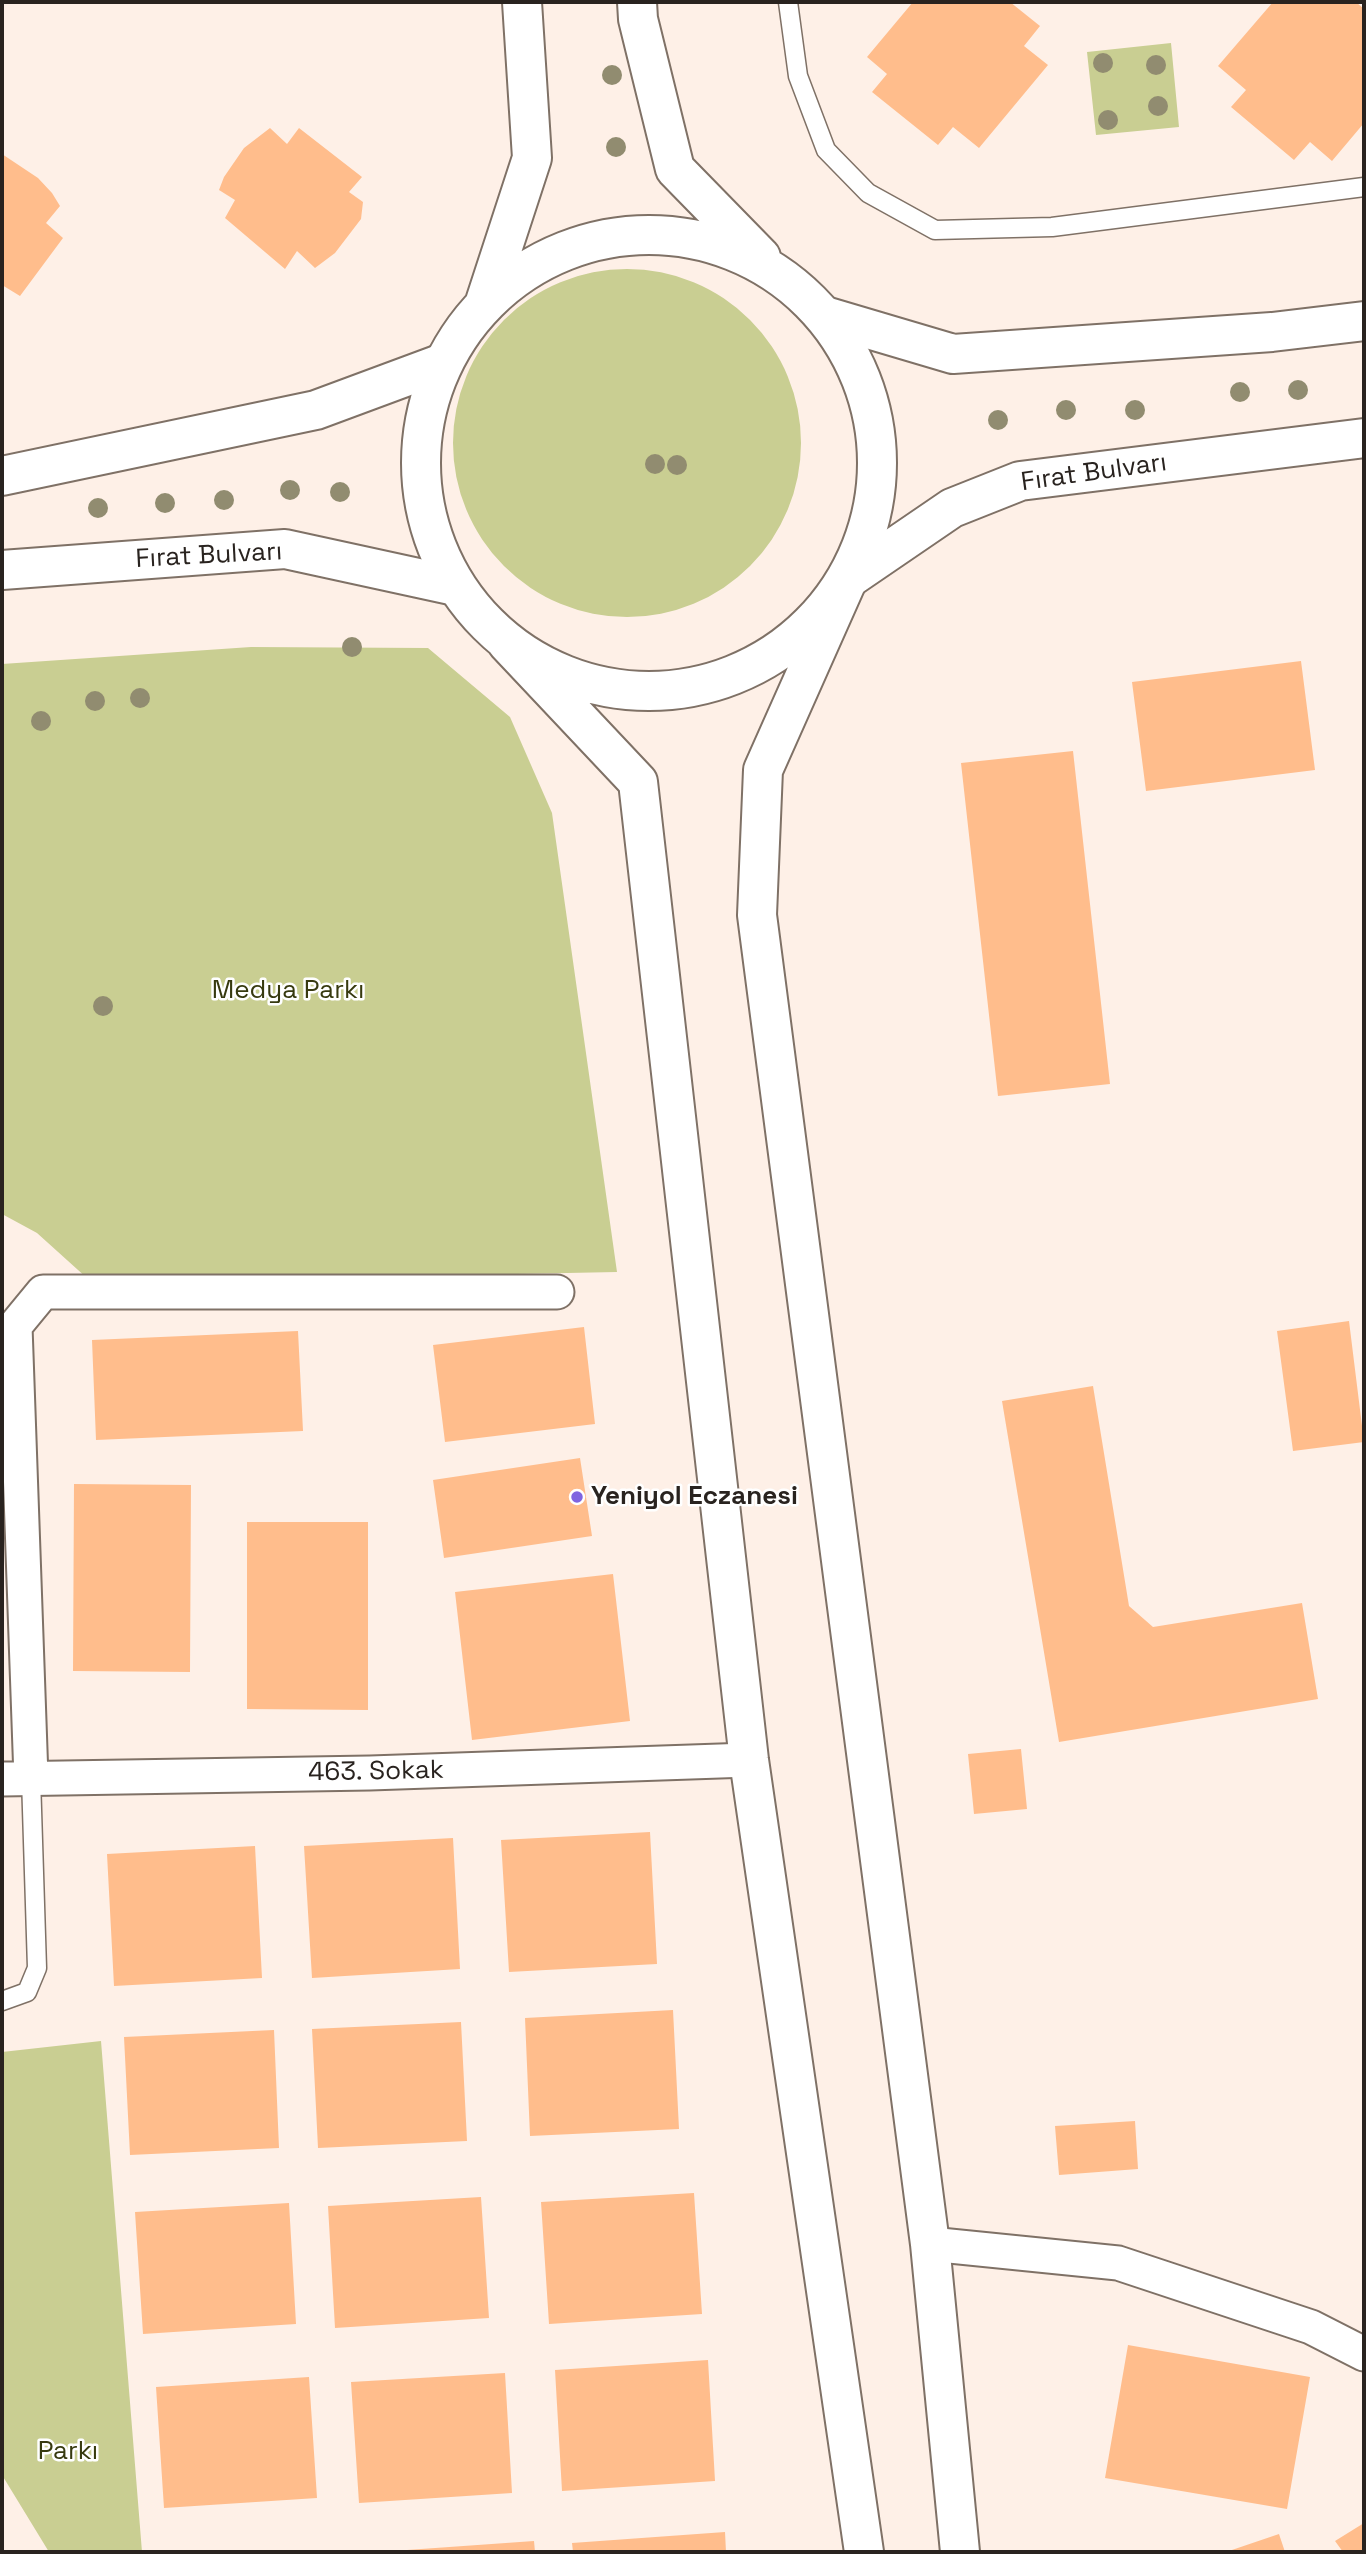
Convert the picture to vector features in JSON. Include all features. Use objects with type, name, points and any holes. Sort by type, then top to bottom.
[{"type":"main road","points":[[522,2],[532,158],[485,302],[440,364],[420,439],[425,516],[455,586],[638,782],[749,1760],[864,2552]]},
{"type":"main road","points":[[637,2],[638,19],[674,169],[770,266],[828,317],[863,377],[879,445],[874,514],[763,770],[757,915],[930,2244],[960,2552]]},
{"type":"main road","points":[[485,302],[547,257],[621,234],[698,238],[770,266]]},
{"type":"main road","points":[[828,317],[953,354],[1272,332],[1364,321]]},
{"type":"main road","points":[[2,476],[316,410],[440,364]]},
{"type":"main road","name":"Fırat Bulvarı","points":[[848,579],[952,509],[1020,481],[1364,438]]},
{"type":"main road","name":"Fırat Bulvarı","points":[[2,570],[285,548],[455,586]]},
{"type":"main road","points":[[507,643],[576,681],[653,692],[730,678],[798,639],[848,579]]},
{"type":"street","points":[[16,1779],[15,1326],[43,1292],[557,1292]]},
{"type":"street","name":"463. Sokak","points":[[16,1779],[370,1773],[749,1760]]},
{"type":"street","points":[[930,2244],[1118,2263],[1311,2327],[1364,2351]]},
{"type":"lane","points":[[788,2],[798,76],[827,150],[869,193],[935,230],[1052,227],[1364,187]]},
{"type":"lane","points":[[2,2001],[27,1992],[37,1968],[16,1779]]},
{"type":"green space","points":[[1171,43],[1179,127],[1096,135],[1087,52]]},
{"type":"green space","points":[[627,269],[661,272],[694,282],[724,298],[750,320],[772,346],[788,376],[798,409],[801,443],[798,477],[788,510],[772,540],[750,566],[724,588],[694,604],[661,614],[627,617],[593,614],[560,604],[530,588],[504,566],[482,540],[466,510],[456,477],[453,443],[456,409],[466,376],[482,346],[504,320],[530,298],[560,282],[593,272]]},
{"type":"green space","name":"Medya Parkı","points":[[251,647],[428,648],[510,717],[552,813],[617,1272],[115,1282],[88,1279],[37,1233],[2,1214],[2,664]]},
{"type":"green space","name":"Parkı","points":[[101,2041],[142,2552],[49,2552],[2,2475],[2,2052]]},
{"type":"building","points":[[913,2],[1010,2],[1040,26],[1024,46],[1048,65],[979,148],[953,127],[938,145],[872,92],[887,74],[867,57]]},
{"type":"building","points":[[1273,2],[1356,2],[1364,9],[1364,123],[1332,161],[1310,142],[1294,160],[1231,107],[1246,90],[1218,66]]},
{"type":"building","points":[[270,128],[287,144],[299,128],[362,177],[349,192],[363,202],[361,219],[335,253],[315,268],[297,251],[285,269],[225,218],[235,200],[219,190],[224,177],[244,148]]},
{"type":"building","points":[[2,154],[38,178],[60,206],[46,223],[63,238],[20,296],[2,285]]},
{"type":"building","points":[[1301,661],[1315,770],[1146,791],[1132,682]]},
{"type":"building","points":[[1073,751],[1110,1084],[998,1096],[961,763]]},
{"type":"building","points":[[1349,1321],[1364,1442],[1293,1451],[1277,1331]]},
{"type":"building","points":[[584,1327],[595,1424],[445,1442],[433,1345]]},
{"type":"building","points":[[298,1331],[303,1431],[96,1440],[92,1340]]},
{"type":"building","points":[[1093,1386],[1129,1606],[1153,1627],[1302,1603],[1318,1699],[1059,1742],[1002,1401]]},
{"type":"building","points":[[580,1458],[592,1536],[444,1558],[433,1480]]},
{"type":"building","points":[[74,1484],[191,1485],[190,1672],[73,1671]]},
{"type":"building","points":[[247,1522],[368,1522],[368,1710],[247,1709]]},
{"type":"building","points":[[613,1574],[630,1721],[472,1740],[455,1592]]},
{"type":"building","points":[[1021,1749],[1027,1809],[974,1814],[968,1754]]},
{"type":"building","points":[[650,1832],[657,1964],[509,1972],[501,1840]]},
{"type":"building","points":[[453,1838],[460,1969],[312,1978],[304,1846]]},
{"type":"building","points":[[255,1846],[262,1978],[114,1986],[107,1854]]},
{"type":"building","points":[[673,2010],[679,2129],[530,2136],[525,2018]]},
{"type":"building","points":[[461,2022],[467,2141],[318,2148],[312,2029]]},
{"type":"building","points":[[274,2030],[279,2148],[130,2155],[124,2037]]},
{"type":"building","points":[[1135,2121],[1138,2169],[1059,2175],[1055,2126]]},
{"type":"building","points":[[694,2193],[702,2314],[549,2324],[541,2202]]},
{"type":"building","points":[[481,2197],[489,2318],[335,2328],[328,2206]]},
{"type":"building","points":[[289,2203],[296,2324],[143,2334],[135,2212]]},
{"type":"building","points":[[1128,2345],[1310,2377],[1287,2509],[1105,2478]]},
{"type":"building","points":[[708,2360],[715,2481],[562,2491],[555,2370]]},
{"type":"building","points":[[505,2373],[512,2493],[359,2503],[351,2382]]},
{"type":"building","points":[[309,2377],[317,2498],[164,2508],[156,2387]]},
{"type":"building","points":[[1364,2523],[1364,2552],[1343,2552],[1335,2541]]},
{"type":"building","points":[[725,2532],[726,2552],[573,2552],[572,2543]]},
{"type":"building","points":[[1279,2534],[1285,2552],[1226,2552]]},
{"type":"building","points":[[534,2541],[535,2552],[407,2552],[407,2550]]},
{"type":"place","name":"Yeniyol Eczanesi","points":[[577,1497]]}]
